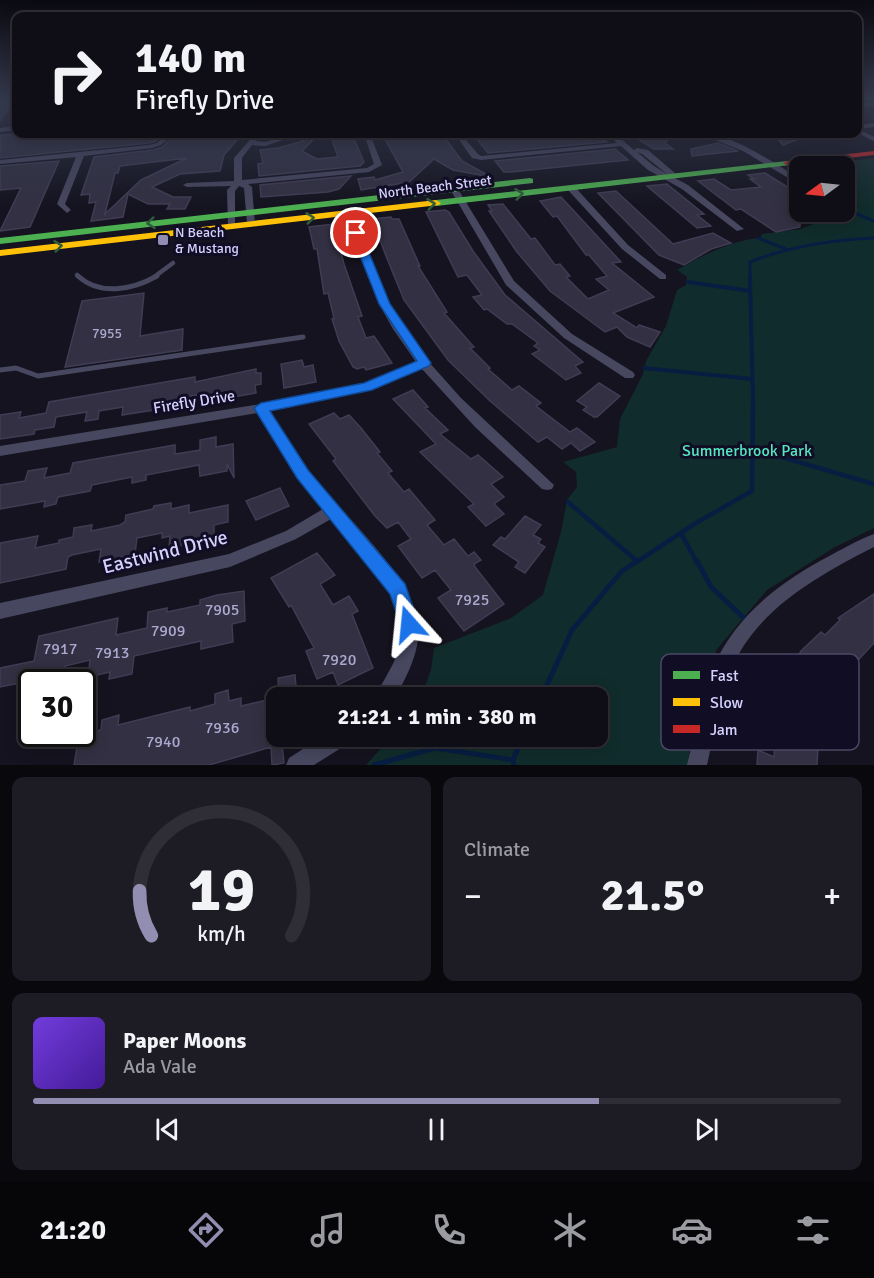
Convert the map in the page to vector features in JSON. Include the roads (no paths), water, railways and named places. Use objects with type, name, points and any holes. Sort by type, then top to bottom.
[{"type":"main road","name":"North Beach Street","points":[[251,218],[349,213],[457,195],[571,188],[756,156],[871,141]]},
{"type":"main road","name":"North Beach Street","points":[[0,253],[251,218],[663,172],[770,165],[849,156],[871,141]]},
{"type":"main road","name":"North Beach Street","points":[[0,241],[231,221]]},
{"type":"street","points":[[0,162],[154,147],[166,138]]},
{"type":"street","points":[[231,221],[231,190],[238,183],[238,158],[255,138]]},
{"type":"street","points":[[187,185],[238,183],[369,170],[378,165],[368,138]]},
{"type":"street","points":[[461,138],[475,156],[481,158],[628,146]]},
{"type":"street","points":[[617,138],[628,146],[645,152],[663,172]]},
{"type":"street","points":[[715,138],[746,149],[789,176]]},
{"type":"street","points":[[628,146],[630,151],[685,187],[740,229]]},
{"type":"street","points":[[67,210],[61,204],[81,154]]},
{"type":"street","points":[[238,183],[248,187],[251,218]]},
{"type":"street","points":[[571,188],[625,247],[663,277]]},
{"type":"street","points":[[457,195],[510,283],[567,336],[628,375]]},
{"type":"street","points":[[349,213],[384,304],[425,363],[483,428],[547,485]]},
{"type":"street","name":"Firefly Drive","points":[[0,451],[261,408],[367,387],[425,363]]},
{"type":"street","points":[[261,408],[302,474],[398,590],[409,624],[409,645],[391,687]]},
{"type":"street","name":"Eastwind Drive","points":[[0,611],[230,560],[291,535],[332,511]]},
{"type":"street","points":[[730,654],[738,638],[785,590],[874,540]]},
{"type":"street","points":[[296,765],[325,747]]},
{"type":"street","points":[[698,765],[702,750]]},
{"type":"lane","points":[[77,275],[90,286],[121,288],[154,278],[173,263]]},
{"type":"lane","points":[[0,370],[16,368],[38,376],[303,337]]},
{"type":"waterway","points":[[855,213],[874,221]]},
{"type":"waterway","points":[[758,238],[786,249]]},
{"type":"waterway","points":[[750,276],[750,262],[765,256],[811,245],[874,238]]},
{"type":"waterway","points":[[750,276],[753,402]]},
{"type":"waterway","points":[[688,282],[750,291]]},
{"type":"waterway","points":[[644,368],[752,379]]},
{"type":"waterway","points":[[635,563],[696,523],[752,491],[753,402]]},
{"type":"waterway","points":[[754,449],[874,484]]},
{"type":"waterway","points":[[546,687],[572,630],[622,571],[637,561],[568,502]]},
{"type":"waterway","points":[[681,533],[697,563]]},
{"type":"waterway","points":[[697,561],[711,587],[746,620]]},
{"type":"waterway","points":[[513,760],[518,747]]},
{"type":"waterway","points":[[374,765],[435,748],[513,760]]},
{"type":"waterway","points":[[513,760],[514,765]]},
{"type":"place","name":"N Beach & Mustang","points":[[163,240]]},
{"type":"park label","name":"Summerbrook Park","points":[[747,451]]}]
